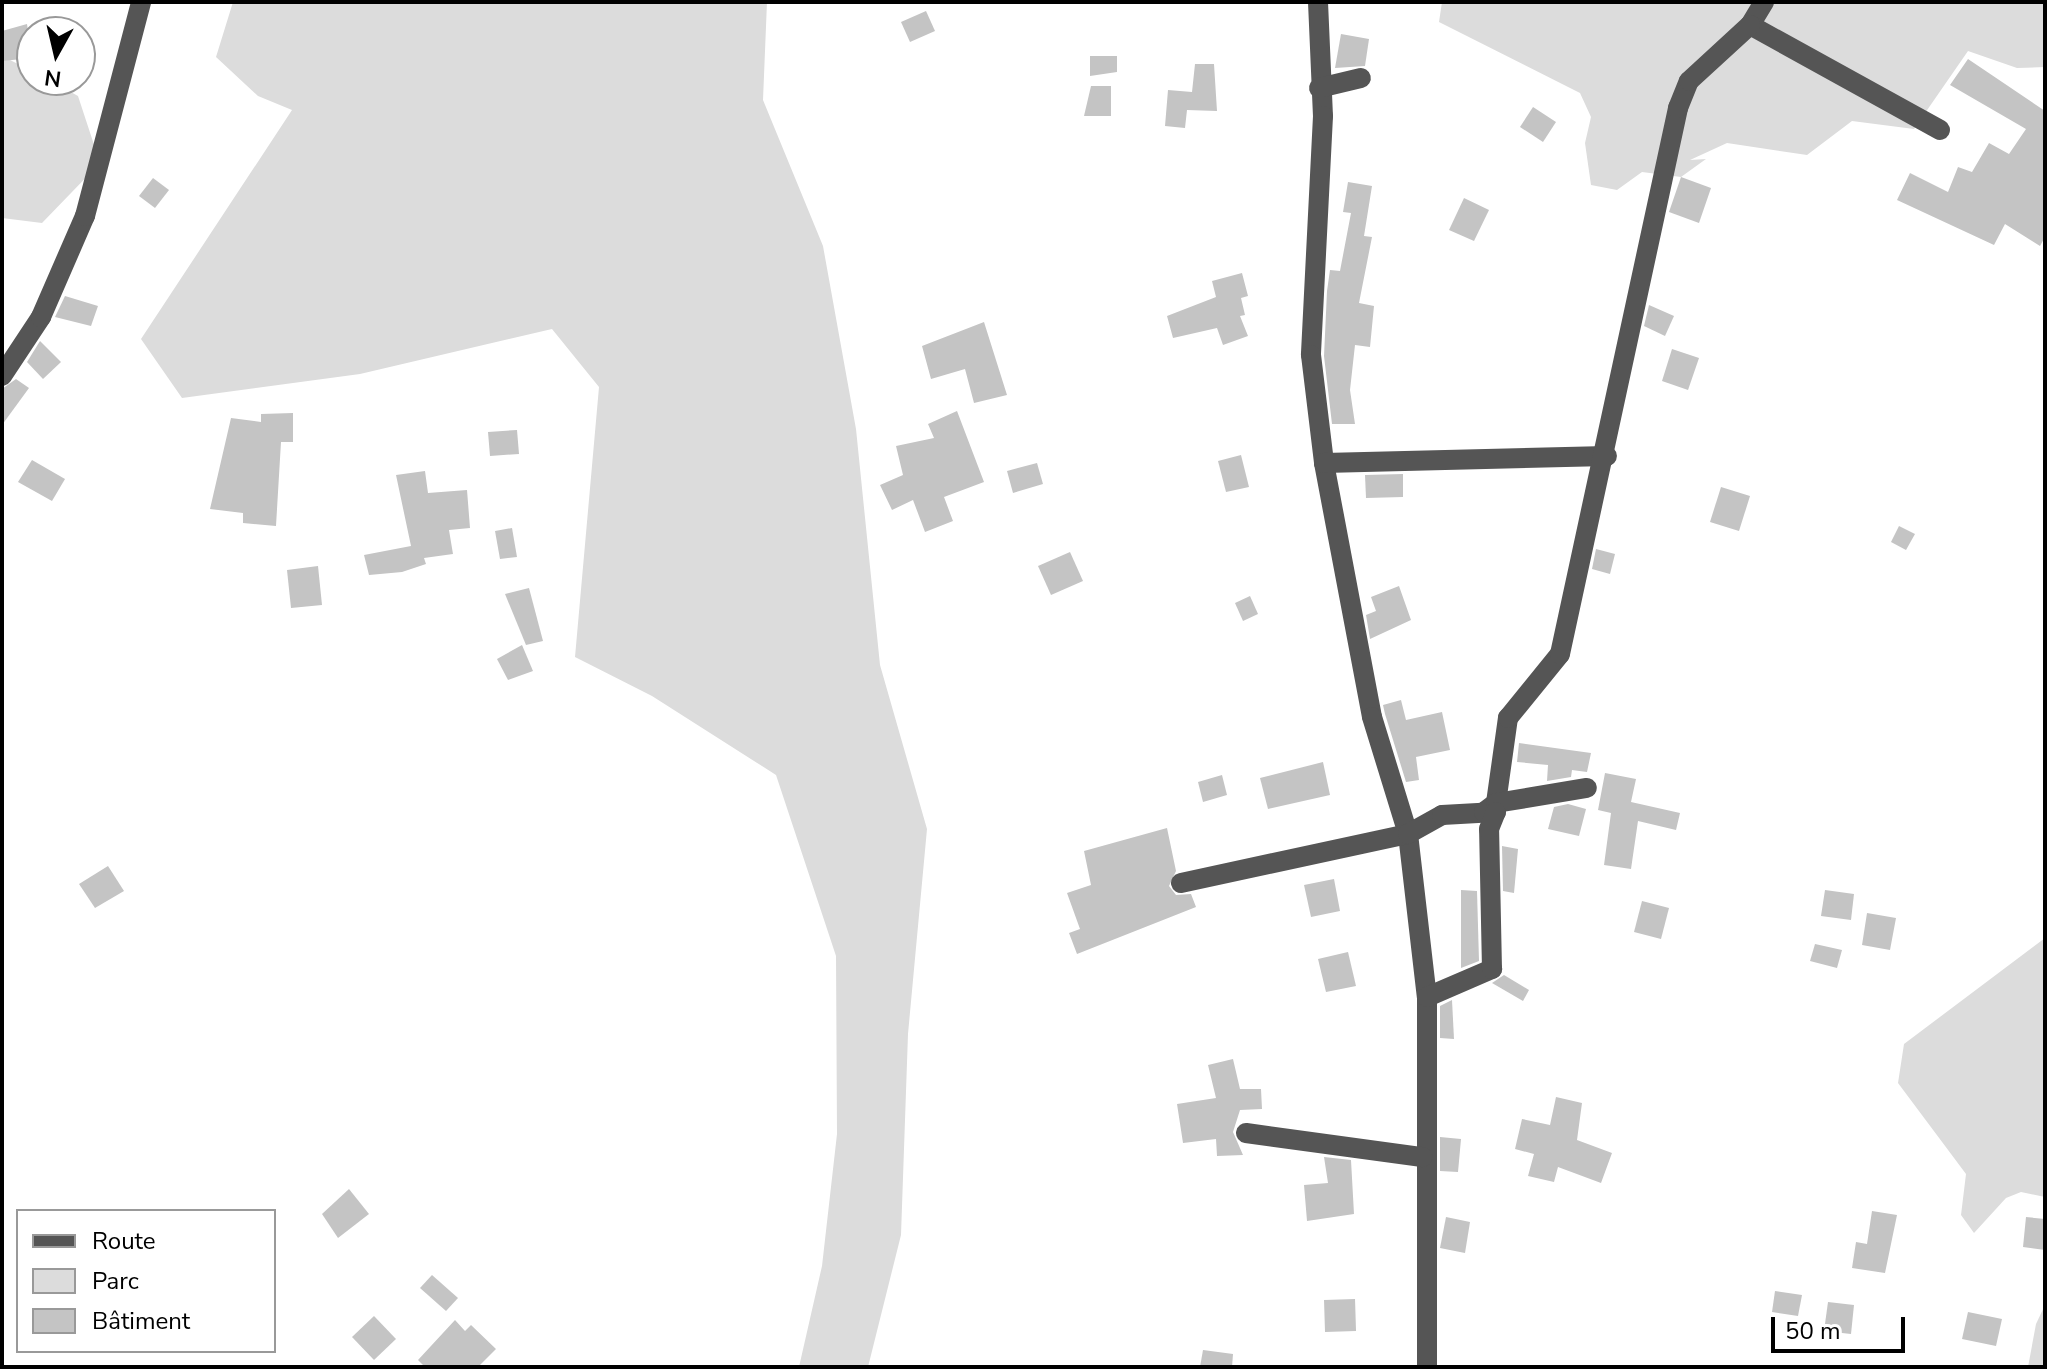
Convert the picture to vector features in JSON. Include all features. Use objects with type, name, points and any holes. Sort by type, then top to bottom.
[{"type":"street","points":[[2,376],[41,317],[85,216],[141,2]]},
{"type":"street","points":[[1318,2],[1319,88],[1311,355],[1324,463],[1372,717],[1408,834],[1411,902],[1427,997],[1422,1157],[1431,1270],[1427,1367]]},
{"type":"street","points":[[1427,997],[1492,969],[1489,829],[1496,808],[1508,718],[1560,654],[1607,456],[1678,108],[1689,81],[1750,25],[1764,2]]},
{"type":"street","points":[[1750,25],[1940,130]]},
{"type":"street","points":[[1319,88],[1361,78]]},
{"type":"street","points":[[1324,463],[1607,456]]},
{"type":"street","points":[[1181,883],[1408,834],[1442,815],[1496,808],[1587,788]]},
{"type":"street","points":[[1246,1133],[1422,1157]]},
{"type":"green space","points":[[233,2],[767,2],[763,100],[823,246],[856,429],[880,665],[927,829],[908,1034],[901,1235],[868,1367],[799,1367],[822,1266],[837,1134],[836,956],[776,775],[652,696],[575,657],[599,387],[552,329],[360,374],[182,398],[141,339],[292,110],[258,96],[216,57]]},
{"type":"green space","points":[[1442,2],[2045,2],[2045,67],[2017,68],[1968,51],[1914,129],[1852,121],[1807,155],[1727,143],[1690,160],[1706,159],[1681,177],[1642,172],[1617,190],[1591,185],[1585,143],[1591,117],[1580,93],[1439,22]]},
{"type":"green space","points":[[2,56],[16,63],[16,96],[78,96],[100,163],[42,223],[2,218]]},
{"type":"green space","points":[[2045,938],[2045,1197],[2021,1192],[2006,1198],[1974,1233],[1961,1215],[1966,1174],[1898,1083],[1904,1044]]},
{"type":"green space","points":[[2045,1305],[2045,1367],[2028,1367],[2036,1324]]},
{"type":"building","points":[[926,11],[935,31],[910,42],[901,22]]},
{"type":"building","points":[[16,27],[16,60],[2,61],[2,31]]},
{"type":"building","points":[[1341,34],[1369,39],[1365,66],[1335,68]]},
{"type":"building","points":[[1090,56],[1117,56],[1117,72],[1090,76]]},
{"type":"building","points":[[1968,59],[2045,111],[2045,237],[2040,246],[2005,224],[1994,245],[1897,200],[1910,173],[1948,192],[1958,167],[1972,172],[1989,143],[2009,154],[2026,129],[1950,85]]},
{"type":"building","points":[[1195,64],[1214,64],[1217,111],[1187,110],[1185,128],[1165,126],[1168,90],[1192,92]]},
{"type":"building","points":[[1091,86],[1111,86],[1111,116],[1084,116]]},
{"type":"building","points":[[1533,107],[1556,122],[1543,142],[1520,127]]},
{"type":"building","points":[[1681,177],[1711,188],[1699,223],[1669,212]]},
{"type":"building","points":[[153,178],[169,190],[155,208],[139,196]]},
{"type":"building","points":[[1348,182],[1372,186],[1364,236],[1372,237],[1359,303],[1374,306],[1370,347],[1355,345],[1350,390],[1355,424],[1332,424],[1324,356],[1327,291],[1330,270],[1340,271],[1351,213],[1343,212]]},
{"type":"building","points":[[1464,198],[1489,210],[1474,241],[1449,230]]},
{"type":"building","points":[[1242,273],[1248,296],[1241,298],[1245,315],[1240,316],[1248,336],[1223,345],[1217,328],[1173,338],[1167,316],[1216,297],[1212,281]]},
{"type":"building","points":[[65,296],[98,306],[91,326],[55,317]]},
{"type":"building","points":[[1649,305],[1674,316],[1665,336],[1644,326]]},
{"type":"building","points":[[984,322],[1007,395],[974,403],[965,369],[931,379],[922,346]]},
{"type":"building","points":[[40,341],[61,362],[43,379],[27,362]]},
{"type":"building","points":[[1672,349],[1699,358],[1688,390],[1662,381]]},
{"type":"building","points":[[16,379],[29,388],[2,425],[2,389]]},
{"type":"building","points":[[957,411],[984,482],[944,497],[953,521],[925,532],[913,500],[892,510],[880,485],[903,475],[896,446],[934,438],[928,424]]},
{"type":"building","points":[[293,413],[293,442],[281,442],[276,526],[243,523],[243,513],[210,509],[231,418],[261,422],[261,414]]},
{"type":"building","points":[[517,430],[519,454],[490,456],[488,432]]},
{"type":"building","points":[[1241,455],[1249,487],[1226,492],[1218,461]]},
{"type":"building","points":[[32,460],[65,479],[52,501],[18,482]]},
{"type":"building","points":[[1037,463],[1043,484],[1013,493],[1007,471]]},
{"type":"building","points":[[425,471],[428,493],[467,490],[470,528],[449,530],[453,554],[424,558],[426,564],[402,572],[369,575],[364,555],[411,546],[396,475]]},
{"type":"building","points":[[1403,474],[1403,497],[1366,498],[1365,475]]},
{"type":"building","points":[[1721,487],[1750,496],[1739,531],[1710,522]]},
{"type":"building","points":[[1899,526],[1915,534],[1906,550],[1891,542]]},
{"type":"building","points":[[512,528],[517,557],[500,559],[495,531]]},
{"type":"building","points":[[1596,549],[1615,554],[1610,574],[1592,569]]},
{"type":"building","points":[[1070,552],[1083,581],[1051,595],[1038,566]]},
{"type":"building","points":[[318,566],[322,605],[291,608],[287,570]]},
{"type":"building","points":[[1399,586],[1411,620],[1370,639],[1366,615],[1376,611],[1371,597]]},
{"type":"building","points":[[529,588],[543,641],[526,645],[505,594]]},
{"type":"building","points":[[1250,596],[1258,614],[1243,621],[1235,603]]},
{"type":"building","points":[[522,645],[533,671],[508,680],[497,659]]},
{"type":"building","points":[[1401,700],[1406,720],[1442,712],[1450,750],[1416,757],[1419,780],[1406,782],[1383,705]]},
{"type":"building","points":[[1519,743],[1591,753],[1587,772],[1572,770],[1571,777],[1547,781],[1548,765],[1517,762]]},
{"type":"building","points":[[1323,762],[1330,795],[1268,809],[1260,778]]},
{"type":"building","points":[[1605,773],[1636,779],[1631,802],[1680,813],[1676,830],[1638,821],[1631,869],[1604,865],[1611,813],[1598,810]]},
{"type":"building","points":[[1222,775],[1227,795],[1203,802],[1198,782]]},
{"type":"building","points":[[1568,804],[1586,809],[1579,836],[1548,829],[1554,807]]},
{"type":"building","points":[[1167,828],[1176,871],[1169,886],[1176,895],[1191,894],[1196,907],[1077,954],[1069,933],[1080,929],[1067,893],[1091,885],[1084,851]]},
{"type":"building","points":[[1502,846],[1518,849],[1514,893],[1503,891]]},
{"type":"building","points":[[108,866],[124,891],[95,908],[79,884]]},
{"type":"building","points":[[1334,879],[1340,911],[1311,917],[1304,885]]},
{"type":"building","points":[[1461,890],[1477,891],[1479,961],[1461,968]]},
{"type":"building","points":[[1825,890],[1854,894],[1851,920],[1821,916]]},
{"type":"building","points":[[1642,901],[1669,908],[1661,939],[1634,932]]},
{"type":"building","points":[[1867,913],[1896,918],[1890,950],[1862,945]]},
{"type":"building","points":[[1815,944],[1842,950],[1837,968],[1810,961]]},
{"type":"building","points":[[1348,952],[1356,986],[1326,992],[1318,959]]},
{"type":"building","points":[[1504,975],[1529,990],[1523,1001],[1492,983]]},
{"type":"building","points":[[1452,1000],[1454,1039],[1440,1038],[1440,1006]]},
{"type":"building","points":[[1233,1059],[1240,1089],[1261,1089],[1262,1109],[1240,1110],[1233,1132],[1243,1155],[1217,1156],[1216,1139],[1183,1143],[1177,1104],[1216,1098],[1208,1065]]},
{"type":"building","points":[[1556,1097],[1582,1103],[1577,1140],[1612,1153],[1601,1183],[1558,1167],[1554,1182],[1528,1176],[1534,1154],[1515,1149],[1522,1119],[1550,1125]]},
{"type":"building","points":[[1440,1137],[1461,1139],[1458,1172],[1440,1171]]},
{"type":"building","points":[[1324,1157],[1351,1160],[1354,1214],[1307,1221],[1304,1185],[1328,1183]]},
{"type":"building","points":[[349,1189],[369,1214],[338,1238],[322,1214]]},
{"type":"building","points":[[1872,1211],[1897,1215],[1885,1273],[1852,1268],[1856,1242],[1867,1244]]},
{"type":"building","points":[[1446,1217],[1470,1222],[1465,1253],[1440,1248]]},
{"type":"building","points":[[2026,1217],[2045,1219],[2045,1250],[2023,1247]]},
{"type":"building","points":[[432,1275],[458,1298],[446,1311],[420,1288]]},
{"type":"building","points":[[1775,1291],[1802,1295],[1798,1316],[1772,1312]]},
{"type":"building","points":[[1355,1299],[1356,1331],[1325,1332],[1324,1300]]},
{"type":"building","points":[[1828,1302],[1854,1305],[1851,1334],[1824,1331]]},
{"type":"building","points":[[1968,1312],[2002,1319],[1996,1346],[1962,1339]]},
{"type":"building","points":[[374,1316],[396,1339],[374,1360],[352,1337]]},
{"type":"building","points":[[455,1320],[465,1331],[471,1325],[496,1349],[478,1367],[425,1367],[418,1360]]},
{"type":"building","points":[[1203,1350],[1233,1354],[1232,1367],[1200,1367]]}]
